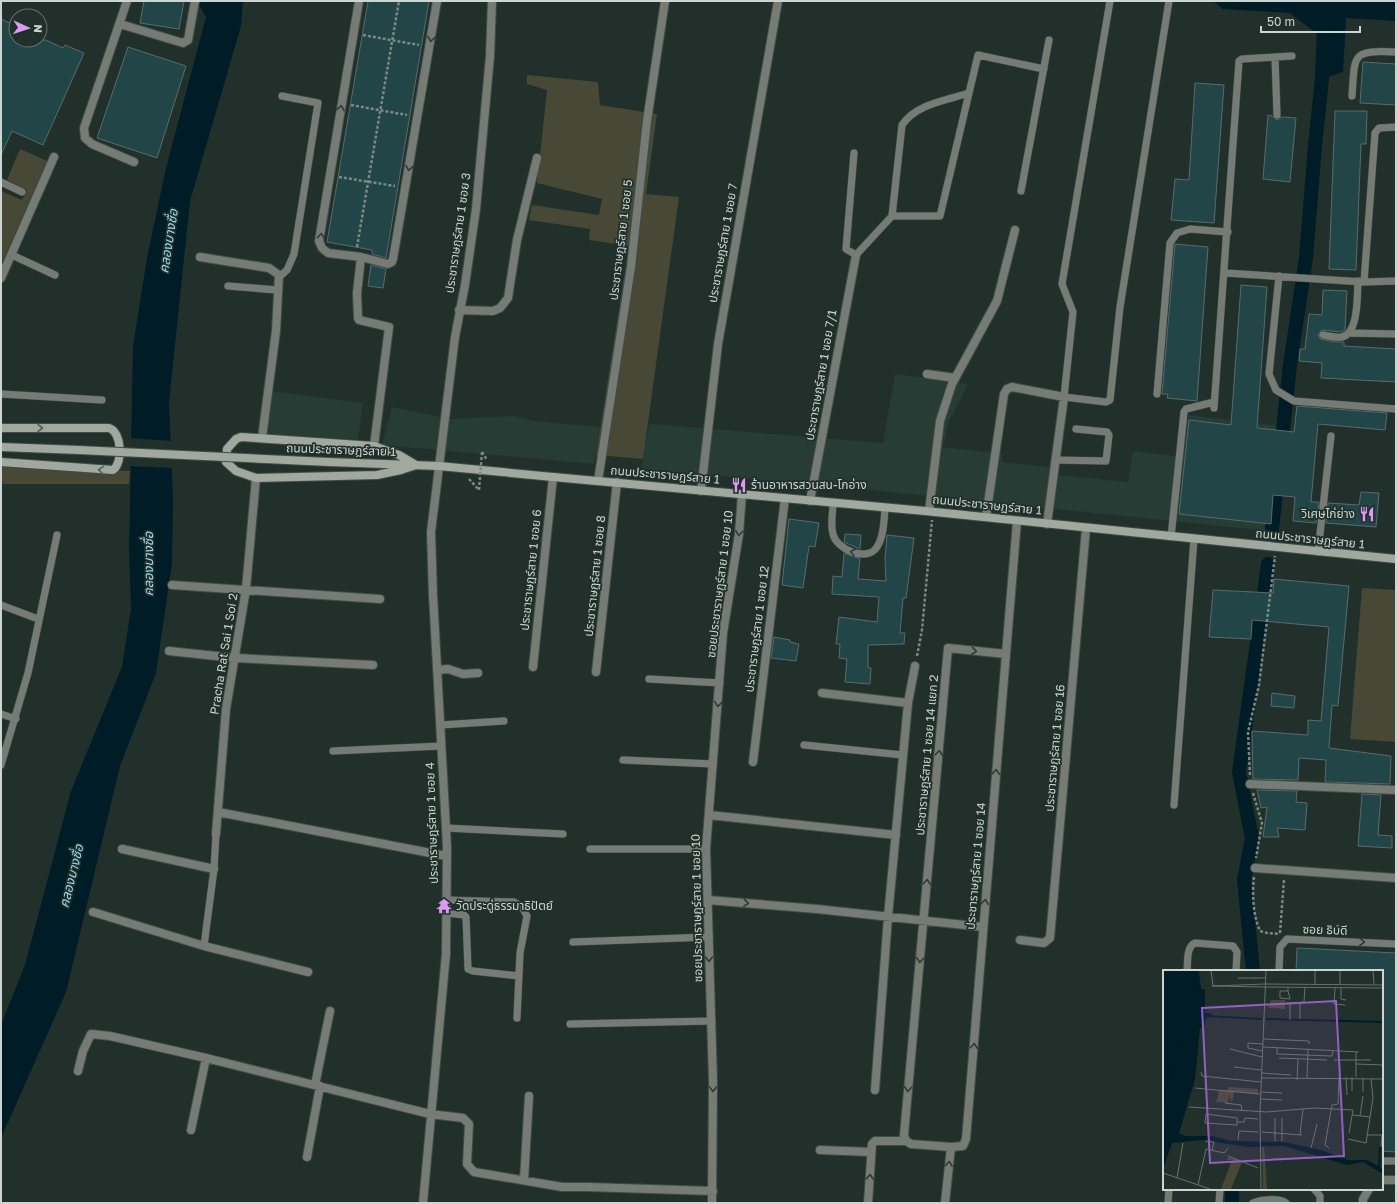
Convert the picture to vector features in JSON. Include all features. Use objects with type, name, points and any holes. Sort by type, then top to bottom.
[{"type":"main road","points":[[1,428],[109,428],[116,432],[119,439],[119,463],[114,470],[1,462]]},
{"type":"main road","points":[[241,437],[374,446],[399,455],[416,465],[377,475],[256,478],[236,471],[229,466],[226,462],[226,449],[236,439],[241,437]]},
{"type":"main road","name":"ถนนประชาราษฎร์สาย 1","points":[[1,446],[440,466],[1017,520],[1276,548],[1396,559]]},
{"type":"street","points":[[127,1],[84,128],[85,138],[92,144],[134,162]]},
{"type":"street","points":[[120,24],[183,43],[188,40],[195,1]]},
{"type":"street","points":[[359,1],[319,241],[322,248],[328,252],[388,264],[392,262],[406,187],[437,1]]},
{"type":"street","name":"ประชาราษฎร์สาย 1 ซอย 3","points":[[440,466],[459,310],[465,284],[476,209],[490,56],[492,1]]},
{"type":"street","name":"ประชาราษฎร์สาย 1 ซอย 5","points":[[598,481],[631,267],[646,121],[665,1]]},
{"type":"street","name":"ประชาราษฎร์สาย 1 ซอย 7","points":[[702,490],[718,344],[778,1]]},
{"type":"street","points":[[1,278],[54,157]]},
{"type":"street","points":[[459,310],[493,311],[500,308],[508,298],[517,240],[537,158]]},
{"type":"street","points":[[931,512],[940,421],[955,378],[997,301],[1015,230]]},
{"type":"street","name":"ประชาราษฎร์สาย 1 ซอย 7/1","points":[[810,501],[856,255]]},
{"type":"street","points":[[200,257],[269,268],[279,274],[276,332],[262,438]]},
{"type":"street","points":[[358,257],[358,318],[361,321],[389,326],[374,446]]},
{"type":"street","points":[[927,374],[955,378]]},
{"type":"street","points":[[986,517],[1004,394],[1007,389],[1012,387],[1064,397],[1054,460],[1047,524]]},
{"type":"street","name":"ประชาราษฎร์สาย 1 ซอย 4","points":[[423,1203],[430,1114],[439,1043],[446,954],[447,913],[446,828],[431,532],[440,466]]},
{"type":"street","name":"ประชาราษฎร์สาย 1 ซอย 6","points":[[533,667],[553,477]]},
{"type":"street","name":"Pracha Rat Sai 1 Soi 2","points":[[216,834],[226,710],[246,589],[256,478]]},
{"type":"street","name":"ประชาราษฎร์สาย 1 ซอย 8","points":[[596,672],[617,482]]},
{"type":"street","name":"ซอยประชาราษฎร์สาย 1 ซอย 10","points":[[712,1203],[712,1021],[706,849],[723,633],[739,534],[742,494]]},
{"type":"street","name":"ประชาราษฎร์สาย 1 ซอย 12","points":[[753,762],[786,498]]},
{"type":"street","name":"ประชาราษฎร์สาย 1 ซอย 14","points":[[951,1147],[963,1146],[966,1139],[1017,520]]},
{"type":"street","name":"ประชาราษฎร์สาย 1 ซอย 16","points":[[1020,940],[1044,943],[1050,938],[1086,528]]},
{"type":"street","points":[[172,585],[380,599]]},
{"type":"street","name":"ประชาราษฎร์สาย 1 ซอย 14 แยก 2","points":[[924,921],[948,648],[1006,654]]},
{"type":"street","points":[[169,651],[235,658],[373,665]]},
{"type":"street","points":[[874,1090],[908,703],[915,666]]},
{"type":"street","points":[[437,670],[448,669],[463,674],[478,673]]},
{"type":"street","points":[[822,693],[908,703]]},
{"type":"street","points":[[1250,784],[1396,790]]},
{"type":"street","points":[[218,812],[446,856]]},
{"type":"street","points":[[708,815],[896,834]]},
{"type":"street","points":[[122,849],[214,869]]},
{"type":"street","points":[[1255,868],[1396,878]]},
{"type":"street","points":[[708,900],[983,927]]},
{"type":"street","points":[[93,912],[204,946],[308,972]]},
{"type":"street","points":[[906,1141],[904,1136],[924,921]]},
{"type":"street","points":[[307,1157],[330,1011]]},
{"type":"street","points":[[78,1071],[83,1051],[90,1036],[93,1034],[206,1058],[430,1114],[464,1118],[469,1124],[467,1164],[474,1172],[562,1187],[713,1191]]},
{"type":"street","points":[[191,1130],[206,1058]]},
{"type":"street","points":[[524,1180],[529,1096]]},
{"type":"street","points":[[868,1203],[872,1144],[875,1141],[906,1141],[911,1144],[951,1147],[945,1203]]},
{"type":"street","points":[[820,1150],[871,1152]]},
{"type":"street","points":[[1383,1180],[1396,1180]]},
{"type":"street","points":[[1363,1203],[1363,1199],[1368,1190]]},
{"type":"lane","points":[[1110,1],[1062,284],[1073,312],[1064,397],[1106,402],[1110,400],[1120,307],[1169,1]]},
{"type":"lane","points":[[1021,191],[1049,40]]},
{"type":"lane","points":[[1352,96],[1354,65],[1358,57],[1364,52],[1396,52]]},
{"type":"lane","points":[[892,216],[940,216],[978,55],[1044,69]]},
{"type":"lane","points":[[1171,536],[1184,412],[1186,409],[1214,405],[1228,232],[1239,61],[1242,59],[1292,56]]},
{"type":"lane","points":[[1275,57],[1278,115]]},
{"type":"lane","points":[[854,153],[846,249],[856,255],[892,216],[902,125],[907,118],[915,112],[969,93]]},
{"type":"lane","points":[[280,277],[287,270],[294,254],[318,103],[282,96]]},
{"type":"lane","points":[[1350,333],[1354,325],[1361,281],[1375,133],[1379,128],[1396,127]]},
{"type":"lane","points":[[1,182],[22,192]]},
{"type":"lane","points":[[1157,394],[1170,243],[1177,233],[1190,229],[1228,232]]},
{"type":"lane","points":[[12,255],[55,275]]},
{"type":"lane","points":[[1225,273],[1315,277],[1361,281],[1396,281]]},
{"type":"lane","points":[[1279,276],[1268,374],[1276,390],[1294,401],[1396,410]]},
{"type":"lane","points":[[228,286],[278,290]]},
{"type":"lane","points":[[1323,335],[1342,337],[1350,333],[1396,334]]},
{"type":"lane","points":[[1,394],[102,400]]},
{"type":"lane","points":[[1054,460],[1106,461],[1109,435],[1107,432],[1076,429]]},
{"type":"lane","points":[[1318,552],[1331,436]]},
{"type":"lane","points":[[833,503],[833,535],[844,549],[860,553],[870,553],[877,548],[882,534],[885,508]]},
{"type":"lane","points":[[1,765],[16,719],[28,673],[38,619],[57,535]]},
{"type":"lane","points":[[1174,805],[1194,539]]},
{"type":"lane","points":[[1,605],[38,619]]},
{"type":"lane","points":[[649,679],[720,683]]},
{"type":"lane","points":[[1,714],[16,719]]},
{"type":"lane","points":[[440,725],[504,721]]},
{"type":"lane","points":[[804,745],[903,755]]},
{"type":"lane","points":[[333,751],[441,746]]},
{"type":"lane","points":[[623,760],[712,764]]},
{"type":"lane","points":[[446,828],[563,834]]},
{"type":"lane","points":[[204,946],[214,869],[216,834]]},
{"type":"lane","points":[[590,849],[706,849]]},
{"type":"lane","points":[[447,900],[514,902],[522,907],[527,916],[520,952],[517,1018]]},
{"type":"lane","points":[[447,913],[464,915],[466,917],[468,969],[473,971],[519,976]]},
{"type":"lane","points":[[573,942],[709,937]]},
{"type":"lane","name":"ซอย ธิบดี","points":[[1279,970],[1280,947],[1287,940],[1396,944]]},
{"type":"lane","points":[[1187,970],[1189,950],[1191,945],[1195,943],[1233,946],[1237,952],[1236,970]]},
{"type":"lane","points":[[570,1024],[712,1021]]},
{"type":"lane","points":[[1383,1161],[1396,1161]]},
{"type":"lane","points":[[1168,1203],[1169,1190]]},
{"type":"lane","points":[[1219,1203],[1220,1190]]},
{"type":"lane","points":[[1315,1190],[1320,1196],[1320,1203]]},
{"type":"lane","points":[[1253,1203],[1261,1200],[1281,1200],[1286,1203]]},
{"type":"path","points":[[358,257],[368,181],[399,1]]},
{"type":"path","points":[[353,34],[430,46]]},
{"type":"path","points":[[342,104],[418,117]]},
{"type":"path","points":[[330,175],[406,187]]},
{"type":"path","points":[[479,490],[482,452]]},
{"type":"path","points":[[915,666],[922,630],[931,512]]},
{"type":"path","points":[[1276,548],[1259,685],[1248,732],[1250,784],[1262,823],[1253,889],[1257,925],[1260,931],[1266,933],[1287,934]]},
{"type":"path","points":[[1280,934],[1284,870]]},
{"type":"path","points":[[1331,935],[1335,933],[1338,925]]},
{"type":"shaded area","points":[[527,75],[598,82],[600,105],[657,114],[646,194],[679,197],[643,459],[596,455],[629,246],[589,240],[590,229],[529,220],[532,205],[599,215],[602,199],[537,183],[547,90],[527,84]]},
{"type":"shaded area","points":[[20,149],[47,161],[1,265],[1,191],[22,200],[27,190],[7,180]]},
{"type":"shaded area","points":[[895,374],[968,384],[949,421],[943,447],[1002,454],[1002,462],[1058,468],[1057,475],[1128,482],[1133,451],[1183,457],[1188,415],[1280,426],[1269,531],[841,487],[641,469],[649,424],[883,443]]},
{"type":"shaded area","points":[[270,391],[363,403],[358,439],[265,436]]},
{"type":"shaded area","points":[[392,407],[450,419],[515,416],[533,421],[600,427],[594,464],[382,445]]},
{"type":"shaded area","points":[[1,466],[130,471],[129,484],[1,484]]},
{"type":"shaded area","points":[[1362,588],[1396,590],[1396,742],[1350,739]]},
{"type":"water","name":"คลองบางซื่อ","points":[[199,1],[243,1],[241,26],[190,201],[169,402],[173,502],[172,563],[156,673],[120,766],[66,992],[1,1138],[1,1025],[25,965],[71,791],[122,667],[131,609],[129,550],[133,346],[147,258],[166,168],[206,17],[198,3]]},
{"type":"water","points":[[1213,1],[1396,1],[1396,21],[1346,18],[1343,72],[1322,79],[1327,69],[1326,41],[1290,13],[1223,9]]},
{"type":"pier","points":[[129,438],[173,441],[174,468],[128,466]]},
{"type":"building","points":[[144,1],[184,1],[179,29],[140,23]]},
{"type":"building","points":[[368,1],[429,1],[386,258],[372,254],[372,250],[327,242]]},
{"type":"building","points":[[1,19],[8,22],[8,48],[48,48],[48,41],[63,48],[65,45],[84,53],[43,145],[12,131],[1,155]]},
{"type":"building","points":[[128,47],[186,66],[157,158],[97,138]]},
{"type":"building","points":[[1363,62],[1396,64],[1396,105],[1360,103]]},
{"type":"building","points":[[1195,83],[1224,85],[1214,223],[1171,220],[1175,179],[1189,180]]},
{"type":"building","points":[[1335,111],[1367,111],[1366,144],[1361,144],[1356,270],[1329,269]]},
{"type":"building","points":[[1268,115],[1277,120],[1282,117],[1296,118],[1290,182],[1263,179]]},
{"type":"building","points":[[1175,244],[1208,247],[1197,401],[1167,398],[1168,394],[1162,394]]},
{"type":"building","points":[[371,265],[386,269],[383,288],[368,286]]},
{"type":"building","points":[[1241,285],[1267,287],[1257,428],[1294,432],[1297,406],[1387,413],[1385,430],[1318,424],[1311,502],[1319,502],[1316,523],[1293,521],[1295,497],[1273,495],[1271,524],[1179,514],[1189,420],[1231,425]]},
{"type":"building","points":[[1323,290],[1347,291],[1345,330],[1340,332],[1322,330],[1318,334],[1320,339],[1344,342],[1344,346],[1396,349],[1396,382],[1321,378],[1322,363],[1299,361],[1300,349],[1305,349],[1309,314],[1322,315]]},
{"type":"building","points":[[1361,492],[1379,493],[1376,527],[1326,523],[1328,503],[1359,505]]},
{"type":"building","points":[[789,519],[819,523],[815,547],[809,546],[803,588],[782,585]]},
{"type":"building","points":[[845,534],[861,535],[860,549],[844,542]]},
{"type":"building","points":[[887,535],[914,538],[906,598],[903,598],[900,633],[905,633],[904,644],[868,645],[868,668],[871,668],[870,684],[845,682],[847,659],[839,658],[840,644],[836,644],[839,617],[877,622],[879,597],[832,594],[833,576],[842,577],[844,553],[860,559],[858,579],[886,581],[885,558]]},
{"type":"building","points":[[1274,579],[1349,586],[1338,706],[1332,705],[1329,748],[1391,756],[1390,784],[1325,782],[1326,760],[1299,758],[1298,780],[1253,779],[1252,731],[1308,735],[1308,720],[1321,721],[1329,627],[1252,620],[1251,639],[1209,637],[1213,590],[1273,593]]},
{"type":"building","points":[[774,637],[790,640],[790,642],[799,644],[796,661],[771,658]]},
{"type":"building","points":[[1272,693],[1295,696],[1294,708],[1271,706]]},
{"type":"building","points":[[1257,790],[1297,791],[1296,802],[1307,803],[1305,830],[1277,828],[1279,837],[1263,837],[1267,807],[1261,808]]},
{"type":"building","points":[[1362,794],[1381,795],[1378,835],[1392,836],[1392,848],[1358,846]]},
{"type":"building","points":[[1297,948],[1396,953],[1396,1152],[1383,1151],[1383,970],[1296,970]]},
{"type":"waterway","points":[[1281,448],[1290,365],[1306,258],[1322,79],[1325,1]]},
{"type":"waterway","points":[[1272,528],[1278,477]]},
{"type":"waterway","points":[[1253,970],[1244,880],[1252,838],[1239,772],[1268,564]]},
{"type":"waterway","points":[[1232,1190],[1232,1203]]},
{"type":"place","name":"ร้านอาหารสวนสน-โกอ่าง","points":[[739,485]]},
{"type":"place","name":"วิเศษไก่ย่าง","points":[[1367,514]]},
{"type":"place","name":"วัดประดู่ธรรมาธิปัตย์","points":[[444,906]]}]
